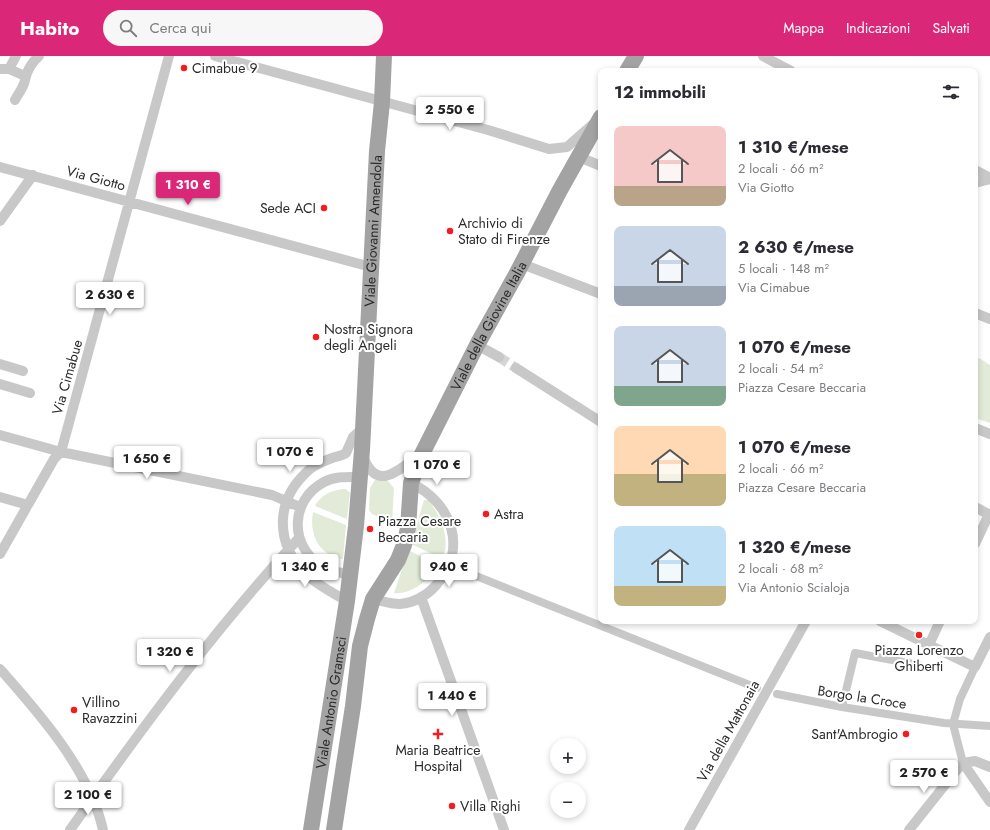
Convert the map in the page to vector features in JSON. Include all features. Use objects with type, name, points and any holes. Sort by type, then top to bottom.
[{"type":"main road","name":"Viale Giovanni Amendola","points":[[360,477],[377,150],[382,102],[384,56]]},
{"type":"main road","points":[[629,68],[636,56]]},
{"type":"main road","name":"Viale della Giovine Italia","points":[[373,599],[398,560],[404,545],[408,528],[412,484],[423,451],[477,345],[522,264],[560,190],[598,123]]},
{"type":"main road","points":[[350,575],[360,477]]},
{"type":"main road","name":"Viale Antonio Gramsci","points":[[311,830],[350,575]]},
{"type":"main road","name":"Viale Antonio Gramsci","points":[[334,830],[352,713],[360,646],[373,599]]},
{"type":"street","points":[[16,56],[5,69],[25,76]]},
{"type":"street","name":"Via Cimabue","points":[[0,554],[54,459],[61,452],[169,56]]},
{"type":"street","points":[[215,56],[481,128],[549,149],[567,147],[598,121]]},
{"type":"street","points":[[763,56],[785,68]]},
{"type":"street","points":[[15,100],[25,80],[25,76],[33,57]]},
{"type":"street","points":[[579,157],[598,165]]},
{"type":"street","name":"Via Giotto","points":[[0,166],[371,267]]},
{"type":"street","points":[[978,172],[990,179]]},
{"type":"street","points":[[0,221],[33,175]]},
{"type":"street","points":[[978,182],[990,179]]},
{"type":"street","points":[[522,264],[598,293]]},
{"type":"street","points":[[978,314],[990,319]]},
{"type":"street","points":[[477,345],[499,358]]},
{"type":"street","points":[[0,364],[23,371]]},
{"type":"street","points":[[516,368],[598,420]]},
{"type":"street","points":[[0,384],[30,393]]},
{"type":"street","points":[[347,601],[306,574],[294,560],[284,540],[284,509],[286,500],[292,489],[310,470],[322,462],[346,453],[353,437],[362,429]]},
{"type":"street","points":[[978,429],[990,434]]},
{"type":"street","points":[[0,435],[61,452],[272,494],[300,507]]},
{"type":"street","points":[[362,450],[369,468],[377,474],[385,477],[393,474],[423,451]]},
{"type":"street","points":[[350,575],[330,570],[319,564],[306,552],[299,538],[297,522],[300,507],[312,490],[324,482],[338,477],[360,477]]},
{"type":"street","points":[[373,599],[385,603],[401,604],[415,601],[433,589],[446,573],[452,559],[454,541],[451,525],[444,511],[431,495],[412,484]]},
{"type":"street","points":[[0,497],[28,505]]},
{"type":"street","points":[[978,509],[989,515],[978,538]]},
{"type":"street","points":[[70,830],[93,796],[180,679],[299,538]]},
{"type":"street","points":[[466,572],[757,688]]},
{"type":"street","points":[[421,597],[504,830]]},
{"type":"street","name":"Via della Mattonaia","points":[[689,830],[804,624]]},
{"type":"street","points":[[886,624],[975,667]]},
{"type":"street","points":[[929,645],[939,624]]},
{"type":"street","points":[[990,637],[960,699],[953,722],[963,763],[990,802]]},
{"type":"street","points":[[842,707],[855,653],[919,665]]},
{"type":"street","points":[[0,669],[48,725],[74,765],[93,796],[103,830]]},
{"type":"street","name":"Borgo la Croce","points":[[777,694],[842,707],[944,723],[953,722],[987,726]]},
{"type":"street","points":[[909,830],[963,763],[975,761],[990,767]]},
{"type":"green space","points":[[979,358],[990,365],[990,423],[978,419]]},
{"type":"green space","points":[[379,478],[387,480],[394,488],[392,523],[372,514],[369,510],[370,488],[375,480]]},
{"type":"green space","points":[[346,489],[350,493],[347,519],[315,506],[326,494]]},
{"type":"green space","points":[[424,500],[428,500],[430,502],[440,518],[445,535],[446,546],[441,558],[411,544]]},
{"type":"green space","points":[[313,512],[346,525],[343,559],[328,553],[318,543],[314,536],[312,520]]},
{"type":"green space","points":[[410,551],[438,565],[425,581],[414,589],[401,593],[394,593],[408,552]]},
{"type":"tunnel","points":[[499,357],[516,368]]},
{"type":"place","name":"Cimabue 9","points":[[184,68]]},
{"type":"place","name":"Sede ACI","points":[[324,208]]},
{"type":"place","name":"Archivio di Stato di Firenze","points":[[450,231]]},
{"type":"place","name":"Nostra Signora degli Angeli","points":[[316,337]]},
{"type":"place","name":"Astra","points":[[486,514]]},
{"type":"place","name":"Piazza Cesare Beccaria","points":[[370,529]]},
{"type":"place","name":"Piazza Lorenzo Ghiberti","points":[[919,635]]},
{"type":"place","name":"Villino Ravazzini","points":[[74,710]]},
{"type":"place","name":"Maria Beatrice Hospital","points":[[438,734]]},
{"type":"place","name":"Sant'Ambrogio","points":[[906,734]]},
{"type":"place","name":"Villa Righi","points":[[452,806]]}]
